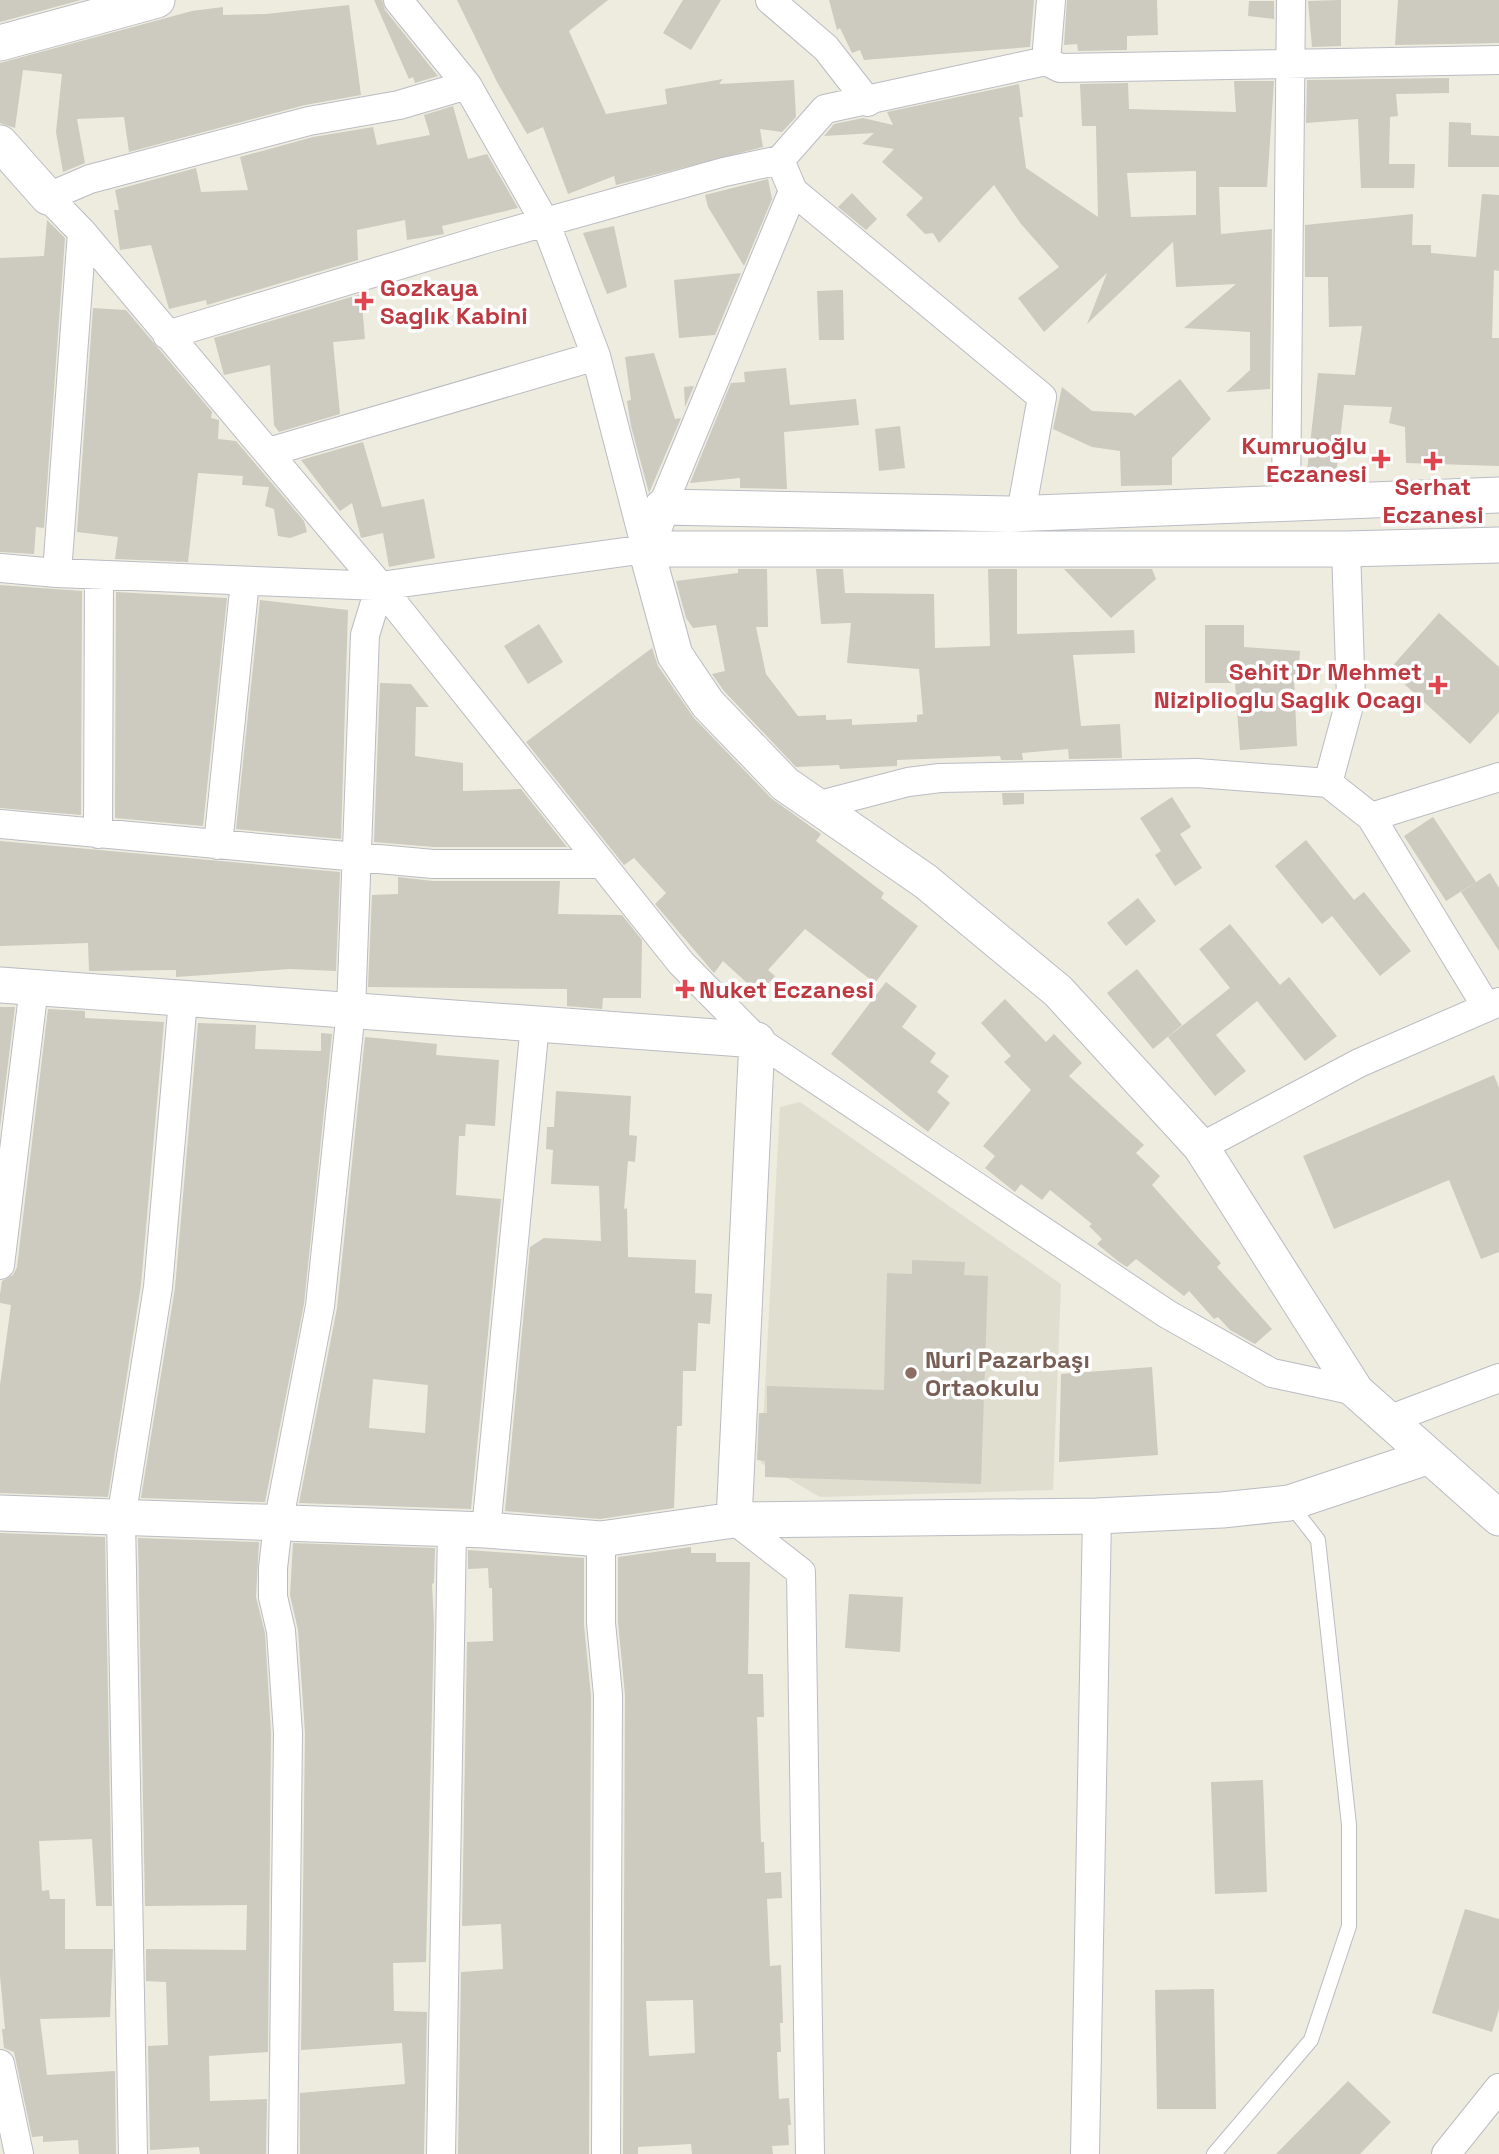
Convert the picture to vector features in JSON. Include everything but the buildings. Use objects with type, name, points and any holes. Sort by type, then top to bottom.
[{"type":"street","points":[[0,43],[157,0]]},
{"type":"street","points":[[398,0],[467,85],[546,224],[596,356],[675,654],[708,704],[785,784],[925,881],[1058,991],[1201,1147],[1356,1391],[1427,1457],[1499,1518]]},
{"type":"street","points":[[770,0],[826,48],[868,102]]},
{"type":"street","points":[[1046,61],[1051,0]]},
{"type":"street","points":[[1286,503],[1291,0]]},
{"type":"street","points":[[167,335],[724,172],[780,160],[825,109],[868,102],[1046,61],[1060,68],[1499,60]]},
{"type":"street","points":[[48,197],[90,179],[309,121],[399,105],[467,85]]},
{"type":"street","points":[[0,143],[82,232],[269,452],[380,586],[681,964],[757,1040],[1167,1314],[1272,1373],[1356,1391]]},
{"type":"street","points":[[780,160],[793,191],[1042,397],[1021,513]]},
{"type":"street","points":[[646,549],[793,191]]},
{"type":"street","points":[[57,573],[82,232]]},
{"type":"street","points":[[269,452],[596,356]]},
{"type":"street","points":[[662,507],[1021,513],[1499,495]]},
{"type":"street","points":[[0,568],[99,575],[380,586],[646,549],[1346,549],[1499,545]]},
{"type":"street","points":[[1328,783],[1350,698],[1346,549]]},
{"type":"street","points":[[98,834],[99,575]]},
{"type":"street","points":[[218,845],[245,581]]},
{"type":"street","points":[[283,2154],[288,1733],[281,1631],[273,1597],[278,1524],[320,1306],[351,1010],[365,635],[380,586]]},
{"type":"street","points":[[816,806],[908,782],[940,778],[1197,773],[1328,783],[1371,817],[1492,1004],[1359,1063],[1201,1147]]},
{"type":"street","points":[[1371,817],[1499,777]]},
{"type":"street","points":[[0,824],[432,864],[601,864]]},
{"type":"street","points":[[0,1265],[17,986],[757,1040]]},
{"type":"street","points":[[133,2154],[121,1518],[158,1287],[183,1000]]},
{"type":"street","points":[[486,1530],[535,1024]]},
{"type":"street","points":[[734,1520],[757,1040]]},
{"type":"street","points":[[1388,1419],[1499,1378]]},
{"type":"street","points":[[0,1513],[452,1528],[601,1539],[734,1520],[1097,1516],[1222,1510],[1289,1503],[1427,1457]]},
{"type":"street","points":[[1085,2154],[1097,1516]]},
{"type":"street","points":[[734,1520],[802,1572],[810,2154]]},
{"type":"street","points":[[441,2154],[452,1528]]},
{"type":"street","points":[[601,1539],[601,1623],[608,1695],[606,2154]]},
{"type":"street","points":[[0,2064],[12,2152]]},
{"type":"street","points":[[1446,2154],[1499,2088]]},
{"type":"lane","points":[[1214,2154],[1311,2040],[1349,1926],[1349,1825],[1318,1540],[1289,1503]]},
{"type":"shaded area","name":"Nuri Pazarbaşı Ortaokulu","points":[[800,1102],[1061,1284],[1053,1490],[820,1497],[761,1463],[780,1107]]},
{"type":"place","name":"Gozkaya Saglık Kabini","points":[[364,301]]},
{"type":"place","name":"Kumruoğlu Eczanesi","points":[[1381,459]]},
{"type":"place","name":"Serhat Eczanesi","points":[[1433,461]]},
{"type":"place","name":"Sehit Dr Mehmet Niziplioglu Saglık Ocagı","points":[[1438,685]]},
{"type":"place","name":"Nuket Eczanesi","points":[[685,989]]},
{"type":"place","name":"Nuri Pazarbaşı Ortaokulu","points":[[911,1373]]}]
